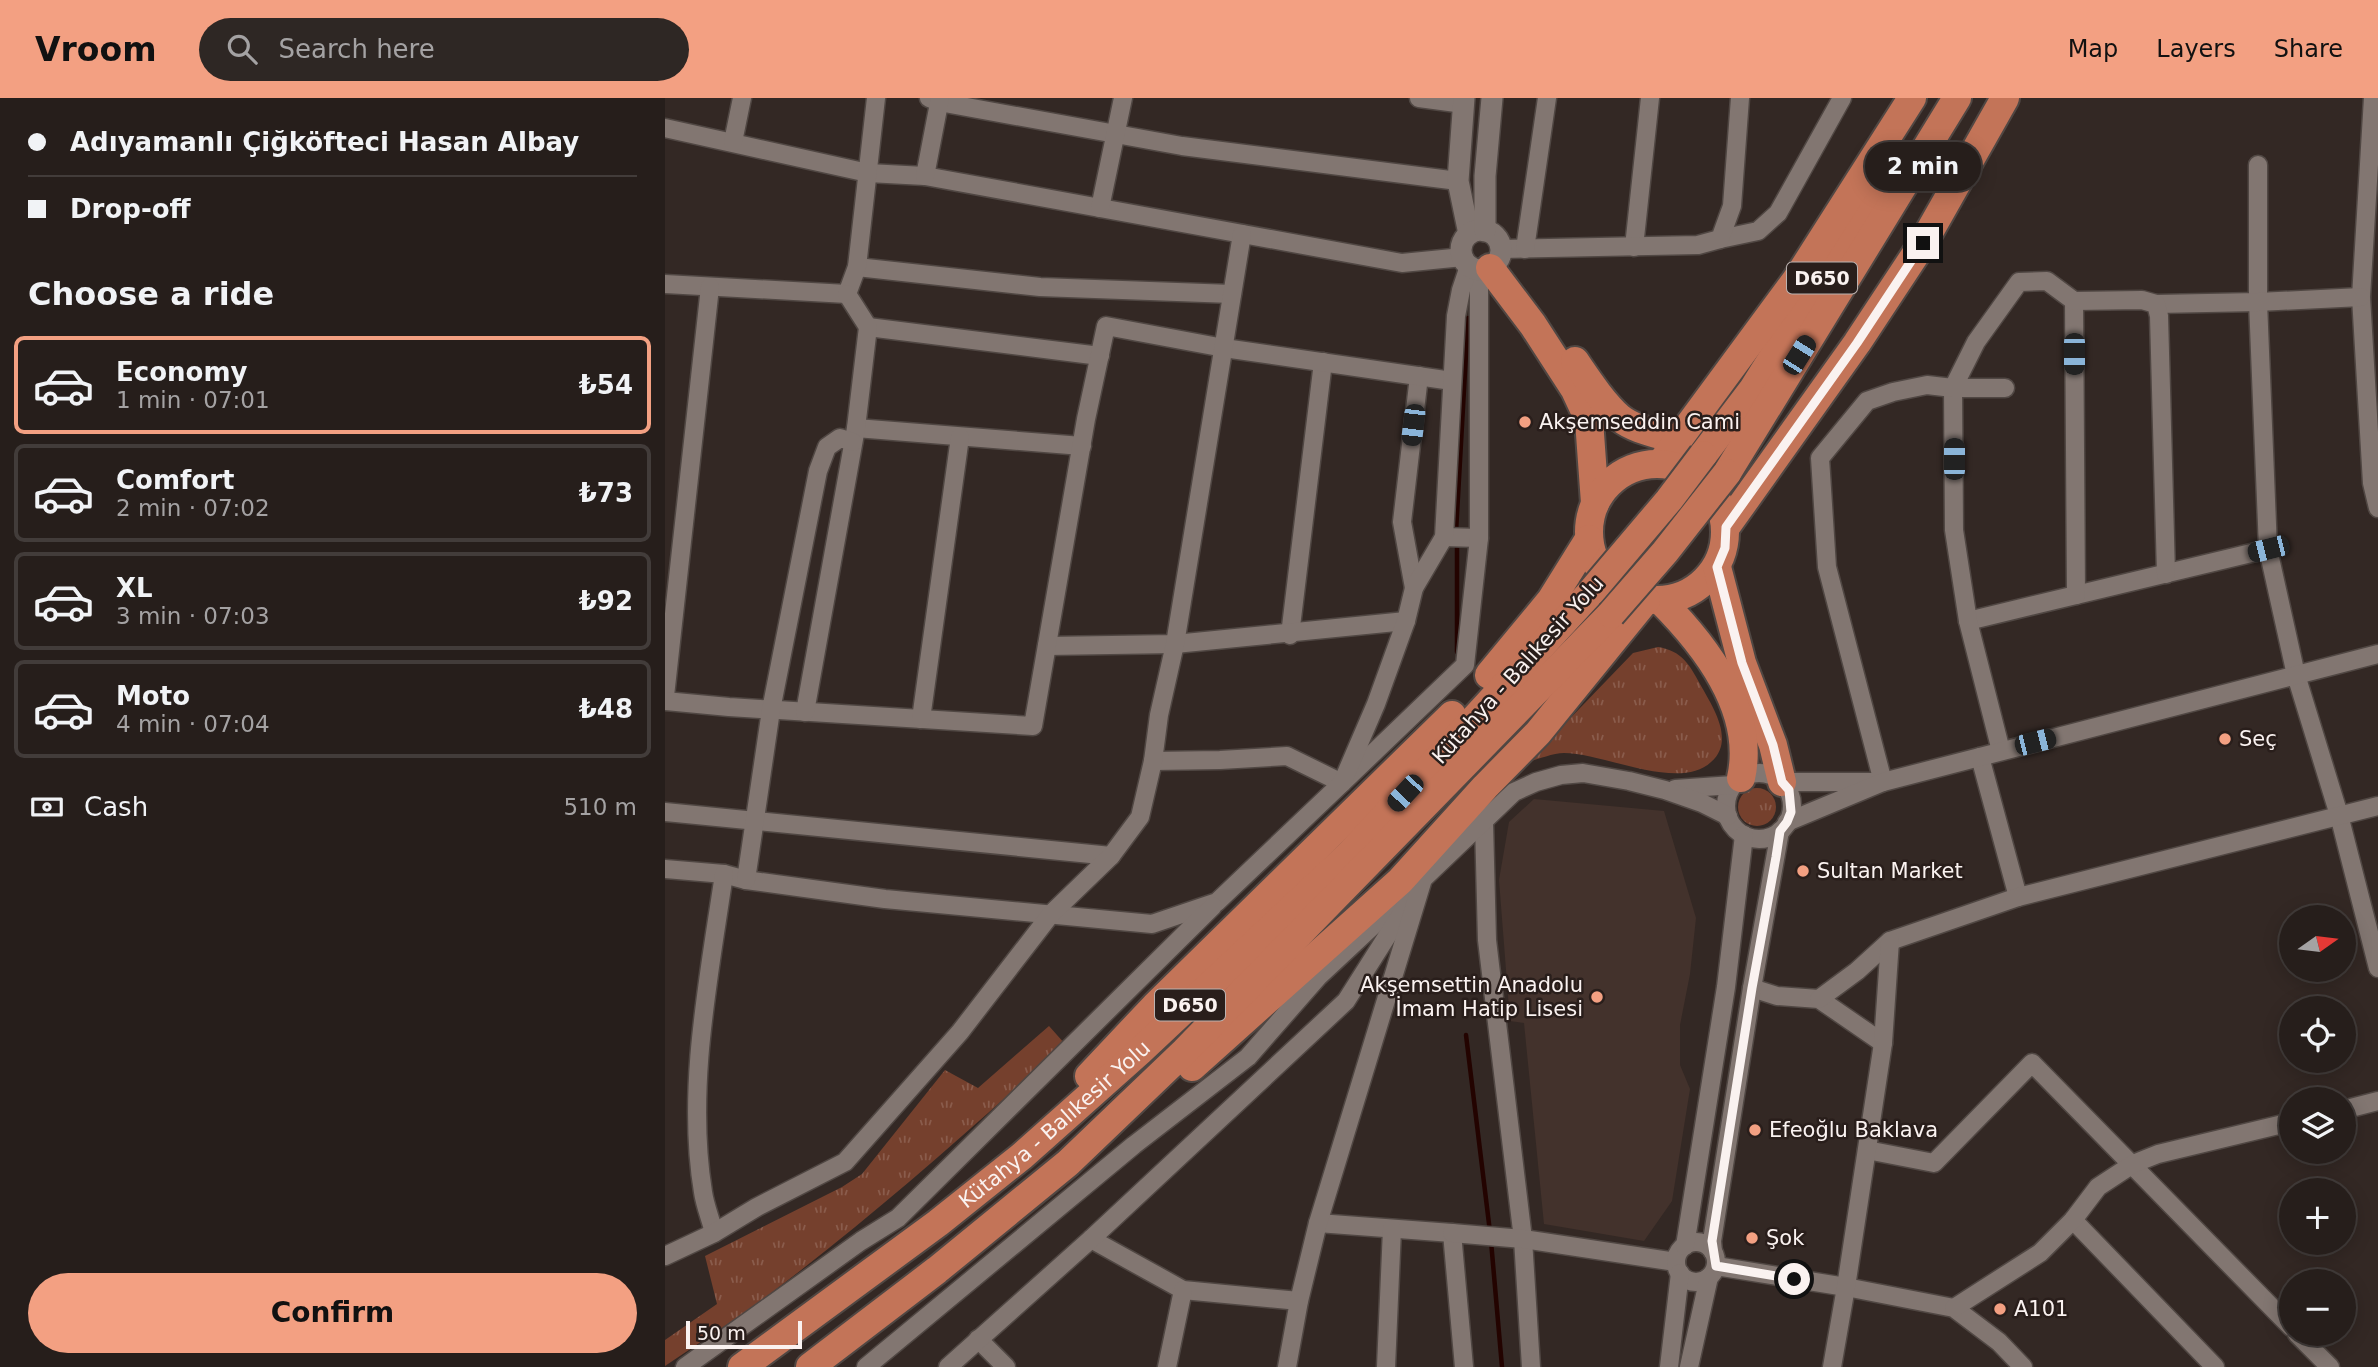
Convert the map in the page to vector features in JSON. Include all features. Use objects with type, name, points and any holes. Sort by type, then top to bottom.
[{"type":"highway","points":[[1661,463],[1796,281],[1912,98]]},
{"type":"highway","name":"Kütahya - Balıkesir Yolu","points":[[742,1367],[938,1223],[1022,1156],[1140,1051],[1350,854],[1591,592],[1669,500],[1752,388],[1936,98]]},
{"type":"highway","name":"Kütahya - Balıkesir Yolu","points":[[810,1367],[937,1270],[1068,1163],[1185,1051],[1611,614],[1665,552],[1727,472],[1957,98]]},
{"type":"highway","points":[[1726,527],[1857,343],[1923,243],[2005,98]]},
{"type":"highway","points":[[1490,259],[1526,288],[1588,381],[1621,418],[1677,440]]},
{"type":"highway","points":[[1490,259],[1575,390],[1589,420],[1595,503],[1589,539],[1597,565],[1614,586],[1629,595],[1653,601],[1678,598],[1693,591],[1707,581],[1717,567],[1725,548],[1726,527],[1722,508],[1712,491],[1698,477],[1680,467],[1661,463],[1641,465],[1622,473],[1607,486],[1595,503]]},
{"type":"highway","points":[[1022,1156],[1103,1060],[1155,1006],[1430,738],[1503,659],[1551,600],[1589,539]]},
{"type":"highway","points":[[1717,567],[1742,663],[1773,745],[1782,782]]},
{"type":"highway","points":[[1653,601],[1684,624],[1705,654],[1733,704],[1744,748],[1737,781]]},
{"type":"highway","points":[[1068,1163],[1205,1056],[1401,881],[1485,787],[1538,733],[1653,601]]},
{"type":"street","points":[[733,142],[742,98]]},
{"type":"street","points":[[847,295],[857,267],[876,98]]},
{"type":"street","points":[[1100,208],[1123,98]]},
{"type":"street","points":[[1419,98],[1464,101],[1458,181],[1477,232]]},
{"type":"street","points":[[1477,232],[1492,98]]},
{"type":"street","points":[[1342,783],[1376,704],[1406,621],[1414,588],[1444,537],[1456,316],[1461,290],[1490,259],[1546,98]]},
{"type":"street","points":[[1634,247],[1650,98]]},
{"type":"street","points":[[1720,239],[1732,206],[1740,98]]},
{"type":"street","points":[[665,128],[868,173],[925,176],[1402,263],[1634,247],[1698,246],[1758,230],[1778,212],[1842,98]]},
{"type":"street","points":[[2373,98],[2361,297],[2372,483],[2378,508]]},
{"type":"street","points":[[925,176],[936,99],[1182,146],[1458,181]]},
{"type":"street","points":[[2257,165],[2258,302],[2268,549],[2296,675],[2339,815],[2378,968]]},
{"type":"street","points":[[685,1367],[861,1241],[898,1218],[1217,902],[1465,665],[1479,538],[1493,235],[1477,232],[1464,240],[1490,259]]},
{"type":"street","points":[[665,1256],[714,1233],[757,1207],[845,1162],[960,1032],[1051,914],[1111,856],[1140,817],[1175,644],[1242,234]]},
{"type":"street","points":[[857,267],[1040,287],[1233,294]]},
{"type":"street","points":[[2001,751],[1969,621],[1954,530],[1953,388],[1976,342],[2019,282],[2047,281],[2074,300],[2142,300],[2157,304],[2361,297]]},
{"type":"street","points":[[665,284],[847,295]]},
{"type":"street","points":[[710,287],[665,698],[771,710],[1033,726],[1082,446],[1107,326],[1224,348],[1452,381]]},
{"type":"street","points":[[806,712],[854,435],[868,327],[847,295]]},
{"type":"street","points":[[2074,300],[2076,595]]},
{"type":"street","points":[[2157,304],[2166,574]]},
{"type":"street","points":[[868,327],[1100,356]]},
{"type":"street","points":[[1290,635],[1323,362]]},
{"type":"street","points":[[1414,588],[1402,522],[1419,376]]},
{"type":"street","points":[[1883,782],[1827,567],[1820,458],[1867,401],[1927,385],[2005,388]]},
{"type":"street","points":[[746,880],[771,710],[818,471],[827,447],[839,438],[854,435],[960,437],[1082,446]]},
{"type":"street","points":[[921,719],[960,437]]},
{"type":"street","points":[[1444,537],[1479,538]]},
{"type":"street","points":[[1969,621],[2268,549]]},
{"type":"street","points":[[1047,646],[1175,644],[1290,635],[1406,621]]},
{"type":"street","points":[[1737,781],[1728,795],[1726,805],[1731,824],[1744,835],[1763,839],[1883,782],[2378,654]]},
{"type":"street","points":[[1153,761],[1287,757],[1342,783]]},
{"type":"street","points":[[1980,757],[2018,897]]},
{"type":"street","points":[[1665,790],[1737,781],[1751,774],[1762,773],[1782,782],[1883,782]]},
{"type":"street","points":[[866,1367],[1134,1146],[1248,1057],[1318,977],[1514,792],[1561,775],[1607,776],[1665,790],[1728,816]]},
{"type":"street","points":[[1689,1367],[1713,1265],[1712,1241],[1752,988],[1784,827],[1791,812],[1789,790],[1782,782]]},
{"type":"street","points":[[1818,999],[1857,971],[1890,941],[2018,897],[2378,806]]},
{"type":"street","points":[[665,812],[1111,856]]},
{"type":"street","points":[[1484,823],[1487,940],[1523,1239],[1531,1367]]},
{"type":"street","points":[[1669,1367],[1680,1260],[1726,987],[1744,835]]},
{"type":"street","points":[[665,869],[724,874],[746,880],[885,899],[1152,924],[1217,902]]},
{"type":"street","points":[[714,1233],[703,1194],[697,1135],[701,1050],[724,874]]},
{"type":"street","points":[[1287,1367],[1299,1301],[1318,1223],[1423,879]]},
{"type":"street","points":[[948,1367],[1091,1239],[1346,1000],[1423,879]]},
{"type":"street","points":[[1832,1367],[1883,1044],[1890,941]]},
{"type":"street","points":[[1752,988],[1777,996],[1818,999],[1883,1044]]},
{"type":"street","points":[[1867,1150],[1934,1163],[2032,1063],[2279,1315]]},
{"type":"street","points":[[2356,1107],[2378,1101]]},
{"type":"street","points":[[1954,1308],[2040,1253],[2073,1220],[2098,1187],[2133,1164],[2158,1154],[2279,1125]]},
{"type":"street","points":[[2073,1220],[2215,1367]]},
{"type":"street","points":[[1318,1223],[1523,1239],[1680,1260]]},
{"type":"street","points":[[1386,1367],[1392,1229]]},
{"type":"street","points":[[1452,1233],[1464,1367]]},
{"type":"street","points":[[1091,1239],[1183,1290],[1299,1301]]},
{"type":"street","points":[[1680,1260],[1696,1242],[1703,1244],[1713,1265]]},
{"type":"street","points":[[1680,1260],[1690,1281],[1696,1282],[1713,1265]]},
{"type":"street","points":[[1713,1265],[1954,1308],[1999,1342],[2023,1367]]},
{"type":"street","points":[[1167,1367],[1183,1290]]},
{"type":"street","points":[[978,1339],[1006,1367]]},
{"type":"street","points":[[2309,1346],[2330,1367]]},
{"type":"shaded area","name":"Akşemsettin Anadolu İmam Hatip Lisesi","points":[[1534,799],[1664,811],[1696,918],[1690,974],[1680,1025],[1680,1065],[1690,1089],[1672,1201],[1644,1241],[1544,1224],[1524,1023],[1510,1021],[1499,880],[1509,822]]},
{"type":"green space","points":[[1658,647],[1679,655],[1684,660],[1715,713],[1722,733],[1722,744],[1711,762],[1697,770],[1680,773],[1641,769],[1564,753],[1528,762],[1633,653]]},
{"type":"green space","points":[[1757,788],[1771,793],[1776,807],[1771,821],[1757,826],[1743,821],[1738,807],[1743,793]]},
{"type":"green space","points":[[1049,1026],[1065,1044],[994,1108],[813,1261],[748,1310],[665,1366],[665,1340],[717,1304],[705,1256],[842,1187],[862,1174],[945,1070],[978,1088]]},
{"type":"waterway","points":[[1456,532],[1468,318]]},
{"type":"waterway","points":[[1457,541],[1457,652]]},
{"type":"waterway","points":[[1466,1035],[1490,1232]]},
{"type":"waterway","points":[[1491,1241],[1502,1367]]},
{"type":"place","name":"Akşemseddin Cami","points":[[1525,422]]},
{"type":"place","name":"Seç","points":[[2225,739]]},
{"type":"place","name":"Sultan Market","points":[[1803,871]]},
{"type":"place","name":"Akşemsettin Anadolu İmam Hatip Lisesi","points":[[1597,997]]},
{"type":"place","name":"Efeoğlu Baklava","points":[[1755,1130]]},
{"type":"place","name":"Şok","points":[[1752,1238]]},
{"type":"place","name":"A101","points":[[2000,1309]]},
{"type":"route","points":[[1794,1279],[1716,1266],[1713,1252],[1712,1241],[1752,988],[1780,831],[1787,822],[1792,801],[1789,790],[1782,782],[1773,745],[1742,663],[1717,567],[1725,548],[1726,527],[1857,343],[1923,243]]}]
